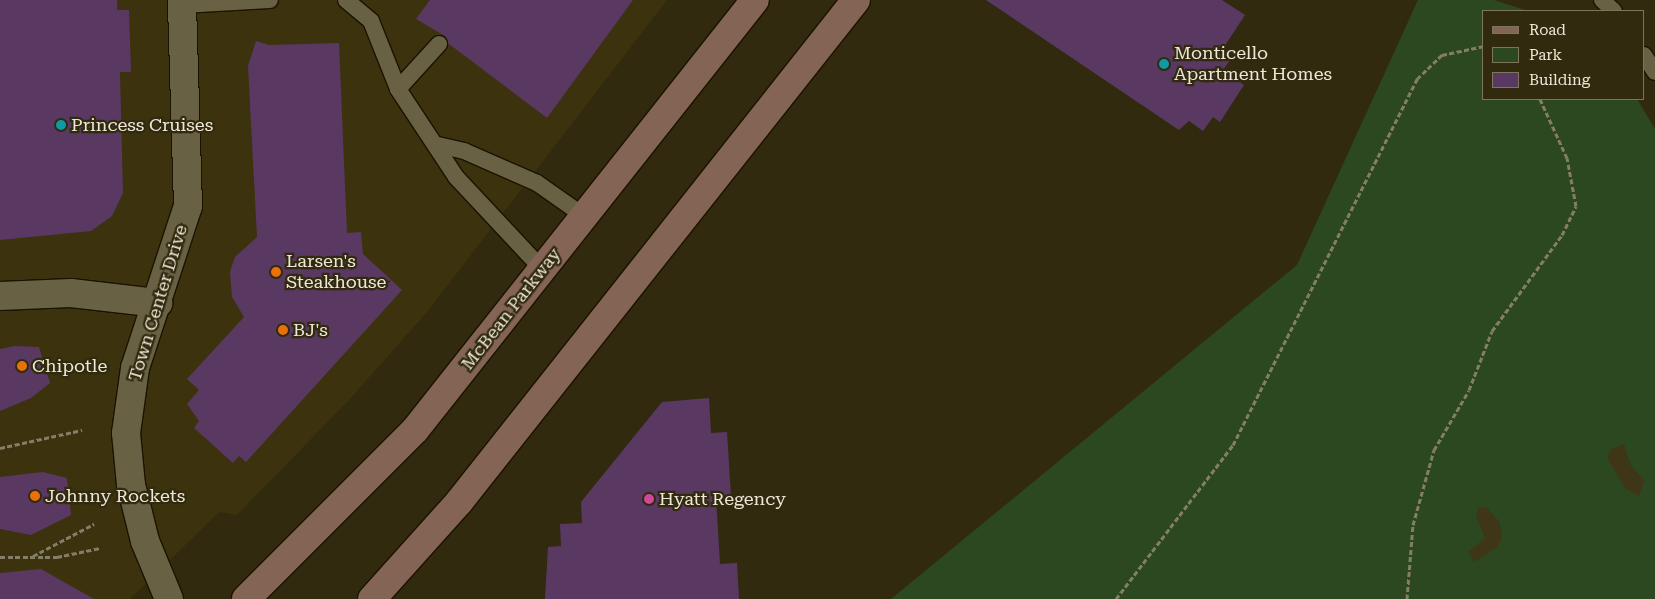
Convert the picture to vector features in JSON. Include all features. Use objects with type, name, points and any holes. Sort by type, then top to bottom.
[{"type":"main road","name":"McBean Parkway","points":[[246,599],[415,430],[755,0]]},
{"type":"main road","points":[[372,599],[459,502],[856,0]]},
{"type":"street","name":"Town Center Drive","points":[[169,599],[145,541],[131,485],[126,433],[135,368],[158,303],[188,206],[182,3]]},
{"type":"street","points":[[0,296],[71,293],[158,303]]},
{"type":"lane","points":[[182,3],[270,0]]},
{"type":"lane","points":[[346,0],[370,21],[398,89],[438,145],[456,177],[543,270]]},
{"type":"lane","points":[[1602,0],[1613,10]]},
{"type":"lane","points":[[398,89],[439,44]]},
{"type":"lane","points":[[1645,57],[1655,72]]},
{"type":"lane","points":[[438,145],[464,151],[537,183],[584,216]]},
{"type":"path","points":[[1116,599],[1233,445],[1417,79],[1442,55],[1482,46]]},
{"type":"path","points":[[1407,599],[1413,526],[1434,450],[1469,390],[1492,332],[1562,235],[1576,206],[1567,158],[1540,100]]},
{"type":"path","points":[[0,448],[82,430]]},
{"type":"path","points":[[32,556],[94,524]]},
{"type":"path","points":[[0,556],[68,555],[100,548]]},
{"type":"shaded area","points":[[0,0],[667,0],[427,312],[348,401],[237,515],[219,512],[130,599],[0,599]]},
{"type":"green space","points":[[1418,0],[1494,0],[1525,10],[1482,10],[1482,100],[1638,100],[1655,129],[1655,599],[891,599],[1297,265]]},
{"type":"sand","points":[[1624,444],[1631,466],[1644,480],[1639,496],[1626,489],[1607,458],[1611,449]]},
{"type":"sand","points":[[1486,507],[1499,521],[1502,535],[1498,547],[1474,562],[1468,552],[1485,538],[1476,515],[1478,508]]},
{"type":"building","name":"Princess Cruises","points":[[0,0],[117,0],[117,10],[129,10],[131,72],[120,72],[123,193],[112,216],[91,231],[0,240]]},
{"type":"building","points":[[430,0],[633,0],[547,118],[449,44],[445,36],[416,19]]},
{"type":"building","name":"Monticello Apartment Homes","points":[[986,0],[1222,0],[1245,15],[1220,53],[1230,60],[1223,70],[1244,85],[1220,122],[1213,117],[1203,131],[1189,121],[1179,130]]},
{"type":"building","points":[[256,41],[269,45],[339,43],[347,233],[361,232],[363,254],[402,290],[246,462],[239,456],[233,463],[194,428],[199,421],[187,404],[199,390],[187,379],[244,317],[232,297],[230,272],[235,257],[257,237],[248,66]]},
{"type":"building","name":"Chipotle","points":[[15,346],[39,347],[50,383],[31,398],[0,411],[0,349]]},
{"type":"building","name":"Hyatt Regency","points":[[709,398],[711,433],[727,432],[731,496],[716,497],[720,564],[737,563],[739,599],[545,599],[548,547],[561,546],[560,524],[582,523],[581,502],[662,402]]},
{"type":"building","name":"Johnny Rockets","points":[[43,472],[67,478],[71,515],[31,535],[0,529],[0,477]]},
{"type":"building","points":[[41,569],[94,599],[0,599],[0,573]]},
{"type":"place","name":"Monticello Apartment Homes","points":[[1164,64]]},
{"type":"place","name":"Princess Cruises","points":[[61,125]]},
{"type":"place","name":"Larsen's Steakhouse","points":[[276,272]]},
{"type":"place","name":"BJ's","points":[[283,330]]},
{"type":"place","name":"Chipotle","points":[[22,366]]},
{"type":"place","name":"Johnny Rockets","points":[[35,496]]},
{"type":"place","name":"Hyatt Regency","points":[[649,499]]}]
